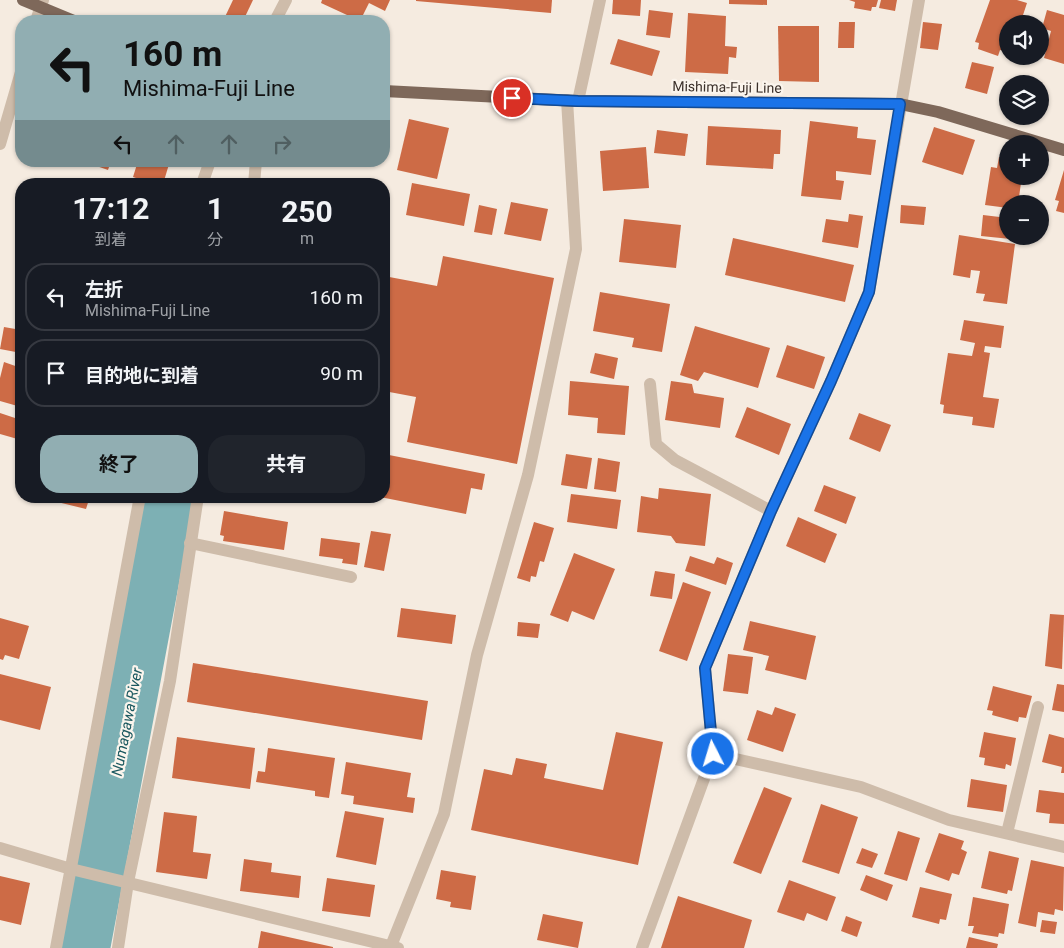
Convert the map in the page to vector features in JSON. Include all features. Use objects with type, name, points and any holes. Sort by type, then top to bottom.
[{"type":"main road","points":[[23,0],[42,4],[63,15]]},
{"type":"main road","name":"Mishima-Fuji Line","points":[[390,91],[572,100],[900,104],[938,112],[1064,150]]},
{"type":"street","points":[[278,15],[286,0]]},
{"type":"street","points":[[0,848],[71,869],[395,947],[444,814],[478,654],[528,475],[576,249],[572,100],[600,0]]},
{"type":"street","points":[[642,948],[713,754],[705,668],[771,511],[831,381],[869,292],[919,0]]},
{"type":"street","points":[[0,144],[15,93]]},
{"type":"street","points":[[650,384],[656,444],[676,460],[771,511]]},
{"type":"street","points":[[56,948],[139,503]]},
{"type":"street","points":[[118,948],[128,882],[170,681],[197,503]]},
{"type":"street","points":[[190,543],[351,577]]},
{"type":"street","points":[[1007,833],[1038,707]]},
{"type":"street","points":[[713,754],[861,787],[949,820],[1064,847]]},
{"type":"building","points":[[233,0],[253,0],[246,15],[226,15]]},
{"type":"building","points":[[322,0],[390,0],[385,11],[369,3],[363,15],[347,15],[321,3]]},
{"type":"building","points":[[416,0],[552,0],[551,13]]},
{"type":"building","points":[[613,0],[641,0],[640,16],[612,14]]},
{"type":"building","points":[[729,0],[767,0],[767,5],[729,4]]},
{"type":"building","points":[[849,0],[878,0],[876,7],[872,7],[871,11],[854,8],[855,2]]},
{"type":"building","points":[[881,0],[897,0],[895,11],[879,8]]},
{"type":"building","points":[[990,0],[1017,0],[1027,3],[1023,15],[999,15],[998,56],[978,49],[979,43],[975,42]]},
{"type":"building","points":[[649,10],[673,13],[670,38],[646,35]]},
{"type":"building","points":[[1047,10],[1064,15],[1064,64],[1049,60],[1051,31],[1049,30],[1049,15],[1046,15]]},
{"type":"building","points":[[688,13],[726,16],[725,46],[737,47],[736,58],[729,57],[728,74],[685,72]]},
{"type":"building","points":[[839,22],[855,22],[854,48],[838,48]]},
{"type":"building","points":[[923,22],[942,24],[938,50],[920,48]]},
{"type":"building","points":[[778,26],[819,26],[819,82],[779,81]]},
{"type":"building","points":[[618,39],[660,51],[652,76],[610,64]]},
{"type":"building","points":[[972,62],[994,67],[987,94],[965,88]]},
{"type":"building","points":[[409,119],[449,128],[437,179],[397,170]]},
{"type":"building","points":[[810,121],[858,127],[857,138],[876,140],[871,175],[836,171],[836,180],[844,181],[841,200],[801,196]]},
{"type":"building","points":[[708,126],[781,130],[780,154],[774,154],[773,169],[706,165]]},
{"type":"building","points":[[934,127],[975,140],[963,175],[922,162]]},
{"type":"building","points":[[657,130],[688,134],[685,156],[654,153]]},
{"type":"building","points":[[646,147],[649,188],[603,191],[600,151]]},
{"type":"building","points":[[999,157],[999,185],[1021,185],[1019,195],[999,195],[999,207],[985,205],[991,167],[997,168]]},
{"type":"building","points":[[136,167],[168,167],[165,178],[133,177]]},
{"type":"building","points":[[1064,170],[1064,213],[1056,211],[1059,201],[1055,200]]},
{"type":"building","points":[[412,183],[470,194],[464,226],[406,215]]},
{"type":"building","points":[[511,202],[548,209],[541,241],[504,234]]},
{"type":"building","points":[[479,205],[497,209],[492,235],[474,232]]},
{"type":"building","points":[[901,205],[926,207],[924,225],[900,223]]},
{"type":"building","points":[[849,214],[863,216],[858,248],[822,242],[826,219],[848,222]]},
{"type":"building","points":[[983,215],[999,217],[999,238],[981,236]]},
{"type":"building","points":[[624,219],[681,225],[676,268],[619,262]]},
{"type":"building","points":[[959,235],[999,241],[999,245],[1015,245],[1007,304],[983,301],[985,294],[976,293],[980,271],[971,270],[970,278],[953,275]]},
{"type":"building","points":[[733,238],[854,265],[845,302],[725,275]]},
{"type":"building","points":[[443,256],[554,278],[517,464],[407,442],[416,397],[390,392],[390,277],[437,286]]},
{"type":"building","points":[[600,292],[670,304],[662,352],[632,347],[634,338],[593,331]]},
{"type":"building","points":[[964,320],[1004,326],[1001,348],[985,346],[984,352],[990,353],[983,397],[999,399],[994,428],[972,425],[973,417],[943,413],[944,405],[940,404],[948,353],[972,356],[975,343],[960,340]]},
{"type":"building","points":[[695,326],[770,348],[758,388],[704,372],[698,381],[680,375]]},
{"type":"building","points":[[4,327],[15,329],[15,352],[0,349]]},
{"type":"building","points":[[787,345],[825,357],[814,389],[776,377]]},
{"type":"building","points":[[595,353],[618,358],[614,379],[590,373]]},
{"type":"building","points":[[4,362],[15,366],[15,405],[0,401],[0,378]]},
{"type":"building","points":[[570,381],[629,386],[625,435],[597,433],[598,418],[568,415]]},
{"type":"building","points":[[671,381],[692,384],[694,393],[724,398],[720,428],[665,420]]},
{"type":"building","points":[[747,407],[791,424],[779,455],[735,437]]},
{"type":"building","points":[[0,413],[15,418],[15,438],[0,434]]},
{"type":"building","points":[[859,413],[891,425],[880,452],[849,439]]},
{"type":"building","points":[[566,454],[592,458],[587,489],[561,485]]},
{"type":"building","points":[[390,455],[485,474],[482,490],[471,488],[466,514],[390,499]]},
{"type":"building","points":[[598,458],[620,462],[616,492],[594,489]]},
{"type":"building","points":[[824,485],[856,497],[846,524],[814,511]]},
{"type":"building","points":[[659,488],[711,494],[705,546],[676,543],[671,536],[637,532],[641,496],[658,499]]},
{"type":"building","points":[[571,494],[621,500],[617,529],[567,522]]},
{"type":"building","points":[[61,503],[88,503],[86,509]]},
{"type":"building","points":[[224,511],[288,522],[284,550],[223,541],[224,536],[220,535]]},
{"type":"building","points":[[798,517],[837,534],[825,563],[786,546]]},
{"type":"building","points":[[534,522],[554,528],[544,562],[540,561],[536,577],[531,576],[530,582],[517,578]]},
{"type":"building","points":[[371,531],[391,534],[384,571],[364,567]]},
{"type":"building","points":[[321,538],[360,543],[357,565],[342,563],[343,559],[319,556]]},
{"type":"building","points":[[574,553],[615,569],[594,620],[572,611],[568,622],[550,615]]},
{"type":"building","points":[[690,556],[714,564],[717,557],[733,563],[726,585],[685,571]]},
{"type":"building","points":[[655,571],[675,574],[672,599],[650,596]]},
{"type":"building","points":[[683,582],[711,592],[687,661],[659,651]]},
{"type":"building","points":[[401,608],[456,615],[452,644],[397,637]]},
{"type":"building","points":[[1050,614],[1064,615],[1062,669],[1045,666]]},
{"type":"building","points":[[0,618],[29,626],[19,659],[5,655],[3,660],[0,659]]},
{"type":"building","points":[[750,621],[816,636],[806,680],[765,670],[769,656],[743,650]]},
{"type":"building","points":[[518,622],[540,624],[538,638],[517,636]]},
{"type":"building","points":[[728,654],[753,657],[748,694],[723,691]]},
{"type":"building","points":[[193,663],[428,701],[422,740],[187,702]]},
{"type":"building","points":[[0,674],[51,687],[40,730],[0,720]]},
{"type":"building","points":[[1057,684],[1064,685],[1064,712],[1052,710]]},
{"type":"building","points":[[993,686],[1032,696],[1026,718],[1019,717],[1018,722],[992,715],[993,711],[987,710]]},
{"type":"building","points":[[775,707],[796,714],[783,752],[747,740],[757,710],[772,715]]},
{"type":"building","points":[[616,732],[663,742],[638,865],[471,830],[484,769],[512,775],[516,758],[547,764],[544,778],[603,790]]},
{"type":"building","points":[[984,732],[1016,738],[1011,766],[1006,764],[1005,769],[984,765],[985,758],[979,757]]},
{"type":"building","points":[[1049,734],[1064,738],[1064,773],[1061,773],[1062,767],[1042,762]]},
{"type":"building","points":[[177,737],[255,748],[250,789],[172,778]]},
{"type":"building","points":[[268,748],[335,758],[329,798],[315,796],[315,791],[256,782],[258,771],[265,772]]},
{"type":"building","points":[[346,762],[411,773],[407,797],[415,798],[413,813],[353,804],[354,796],[341,794]]},
{"type":"building","points":[[971,779],[1007,785],[1003,812],[967,807]]},
{"type":"building","points":[[764,787],[792,798],[761,874],[733,863]]},
{"type":"building","points":[[1039,790],[1064,793],[1064,824],[1049,823],[1050,814],[1036,812]]},
{"type":"building","points":[[821,804],[858,817],[839,874],[802,862]]},
{"type":"building","points":[[345,811],[384,818],[376,865],[336,857]]},
{"type":"building","points":[[164,812],[197,816],[193,852],[211,854],[207,879],[156,872]]},
{"type":"building","points":[[898,831],[920,838],[907,881],[884,874]]},
{"type":"building","points":[[939,833],[964,841],[961,849],[967,852],[959,875],[952,873],[949,881],[925,872]]},
{"type":"building","points":[[862,848],[878,854],[872,868],[856,863]]},
{"type":"building","points":[[989,851],[1019,858],[1012,891],[1008,890],[1007,894],[981,888]]},
{"type":"building","points":[[244,859],[272,863],[271,872],[301,876],[299,898],[240,891]]},
{"type":"building","points":[[1031,860],[1064,867],[1063,911],[1055,909],[1054,915],[1038,912],[1036,927],[1018,923]]},
{"type":"building","points":[[441,870],[476,876],[471,910],[450,907],[451,902],[436,899]]},
{"type":"building","points":[[866,875],[893,885],[887,901],[860,890]]},
{"type":"building","points":[[0,876],[30,883],[21,925],[0,920]]},
{"type":"building","points":[[327,878],[375,885],[370,917],[322,911]]},
{"type":"building","points":[[789,880],[836,897],[827,921],[807,913],[804,921],[777,912]]},
{"type":"building","points":[[920,887],[952,894],[946,920],[940,919],[939,924],[912,917]]},
{"type":"building","points":[[678,896],[752,920],[744,948],[661,948]]},
{"type":"building","points":[[973,897],[1009,904],[1004,934],[999,933],[998,937],[972,933],[974,926],[968,926]]},
{"type":"building","points":[[543,914],[583,922],[578,948],[537,940]]},
{"type":"building","points":[[846,916],[862,922],[857,937],[841,931]]},
{"type":"building","points":[[1042,920],[1057,922],[1055,934],[1040,932]]},
{"type":"building","points":[[261,931],[333,947],[333,948],[258,948]]},
{"type":"building","points":[[969,937],[998,944],[997,948],[966,948]]},
{"type":"waterway","name":"Numagawa River","points":[[84,948],[168,503]]},
{"type":"route","points":[[512,98],[578,101],[900,104],[869,292],[831,381],[771,511],[705,668],[713,754]]}]
